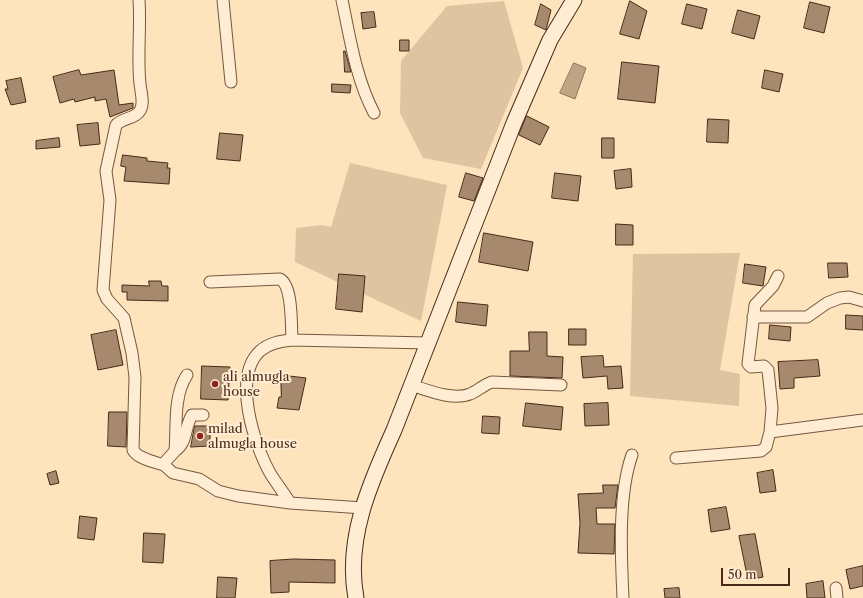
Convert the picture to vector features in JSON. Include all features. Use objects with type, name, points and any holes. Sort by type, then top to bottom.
[{"type":"street","points":[[139,0],[139,75],[142,100],[141,111],[136,116],[121,120],[116,125],[106,171],[110,200],[103,290],[108,299],[124,318],[132,353],[135,377],[133,450],[135,454],[164,465],[174,473],[199,479],[218,491],[238,496],[290,503],[363,508]]},
{"type":"street","points":[[223,0],[231,82]]},
{"type":"street","points":[[342,0],[361,83],[374,113]]},
{"type":"street","points":[[356,598],[353,568],[355,539],[363,508],[375,472],[394,430],[514,123],[550,40],[574,0]]},
{"type":"street","points":[[676,458],[761,452],[766,447],[770,432],[772,408],[768,370],[764,366],[751,367],[748,364],[757,302],[773,286],[778,276]]},
{"type":"street","points":[[210,282],[280,279],[283,281],[288,290],[292,340]]},
{"type":"street","points":[[754,317],[807,317],[827,303],[840,298],[849,297],[863,301]]},
{"type":"street","points":[[290,503],[269,472],[251,425],[247,388],[249,370],[255,357],[261,350],[278,341],[292,340],[428,343]]},
{"type":"street","points":[[175,451],[178,396],[181,384],[187,375]]},
{"type":"street","points":[[411,385],[459,396],[471,394],[481,386],[492,382],[561,385]]},
{"type":"street","points":[[164,465],[175,451],[182,446],[186,437],[188,423],[192,416],[202,415]]},
{"type":"street","points":[[770,432],[863,420]]},
{"type":"street","points":[[624,598],[621,543],[625,481],[632,455]]},
{"type":"shaded area","points":[[504,1],[523,68],[481,169],[423,158],[400,113],[401,61],[447,6]]},
{"type":"shaded area","points":[[574,63],[586,68],[575,99],[560,93]]},
{"type":"shaded area","points":[[350,163],[447,185],[421,321],[295,262],[296,228],[322,225],[331,227]]},
{"type":"shaded area","points":[[740,253],[720,370],[740,374],[739,406],[630,396],[633,254]]},
{"type":"building","points":[[630,1],[647,11],[639,39],[620,34]]},
{"type":"building","points":[[810,2],[830,7],[824,33],[804,28]]},
{"type":"building","points":[[541,4],[551,10],[546,30],[535,25]]},
{"type":"building","points":[[687,4],[707,9],[702,29],[682,24]]},
{"type":"building","points":[[738,10],[760,16],[754,39],[732,33]]},
{"type":"building","points":[[374,12],[376,27],[363,29],[361,13]]},
{"type":"building","points":[[400,40],[409,40],[409,51],[400,51]]},
{"type":"building","points":[[345,51],[351,72],[345,72]]},
{"type":"building","points":[[622,62],[659,66],[655,103],[618,99]]},
{"type":"building","points":[[79,70],[81,75],[114,70],[119,105],[133,103],[133,108],[110,117],[106,99],[95,101],[95,97],[75,102],[74,99],[60,103],[53,77]]},
{"type":"building","points":[[765,70],[783,74],[779,92],[762,88]]},
{"type":"building","points":[[21,78],[26,102],[11,105],[5,89],[8,89],[6,81]]},
{"type":"building","points":[[332,84],[351,85],[350,93],[332,92]]},
{"type":"building","points":[[527,116],[549,127],[540,145],[519,135]]},
{"type":"building","points":[[708,119],[729,120],[728,143],[707,142]]},
{"type":"building","points":[[98,123],[100,144],[80,146],[77,125]]},
{"type":"building","points":[[220,133],[243,135],[240,161],[217,159]]},
{"type":"building","points":[[59,138],[60,147],[36,149],[36,141]]},
{"type":"building","points":[[602,138],[614,138],[614,158],[602,158]]},
{"type":"building","points":[[123,155],[147,158],[147,161],[168,163],[167,168],[170,168],[169,184],[124,181],[126,167],[121,166]]},
{"type":"building","points":[[631,169],[632,187],[616,189],[614,171]]},
{"type":"building","points":[[466,173],[483,178],[474,201],[459,197]]},
{"type":"building","points":[[555,173],[581,176],[578,201],[552,198]]},
{"type":"building","points":[[616,224],[633,225],[633,245],[616,245]]},
{"type":"building","points":[[484,233],[533,242],[528,271],[479,262]]},
{"type":"building","points":[[828,263],[847,263],[848,277],[829,278]]},
{"type":"building","points":[[745,264],[766,267],[763,286],[743,283]]},
{"type":"building","points":[[339,274],[365,276],[362,312],[336,309]]},
{"type":"building","points":[[149,281],[161,281],[162,286],[168,286],[168,301],[127,300],[127,292],[122,292],[122,285],[149,286]]},
{"type":"building","points":[[458,302],[488,305],[486,326],[456,322]]},
{"type":"building","points":[[846,315],[863,316],[863,330],[846,329]]},
{"type":"building","points":[[770,325],[791,327],[790,341],[769,339]]},
{"type":"building","points":[[569,329],[586,329],[586,345],[569,345]]},
{"type":"building","points":[[116,330],[123,365],[98,370],[91,335]]},
{"type":"building","points":[[529,332],[547,332],[547,356],[563,357],[562,378],[510,376],[510,351],[529,351]]},
{"type":"building","points":[[603,356],[604,367],[621,366],[623,388],[608,389],[607,376],[583,378],[581,357]]},
{"type":"building","points":[[818,360],[820,376],[794,378],[794,388],[780,389],[778,362]]},
{"type":"building","name":"ali almugla house","points":[[202,366],[230,367],[228,400],[201,399]]},
{"type":"building","points":[[281,375],[306,378],[299,410],[277,408],[279,397],[281,397]]},
{"type":"building","points":[[526,403],[563,407],[561,430],[523,426]]},
{"type":"building","points":[[608,403],[609,425],[585,426],[584,404]]},
{"type":"building","points":[[109,412],[127,412],[126,447],[108,446]]},
{"type":"building","points":[[483,416],[500,417],[499,434],[482,433]]},
{"type":"building","name":"milad almugla house","points":[[195,426],[210,426],[210,446],[191,447]]},
{"type":"building","points":[[773,470],[776,491],[760,493],[757,473]]},
{"type":"building","points":[[56,471],[59,483],[50,485],[47,474]]},
{"type":"building","points":[[603,485],[618,485],[615,508],[596,508],[597,524],[615,524],[614,554],[578,553],[580,523],[578,494],[603,493]]},
{"type":"building","points":[[726,507],[730,529],[711,532],[708,510]]},
{"type":"building","points":[[80,516],[97,518],[94,540],[78,538]]},
{"type":"building","points":[[144,533],[165,534],[163,563],[143,562]]},
{"type":"building","points":[[755,534],[763,577],[748,580],[739,536]]},
{"type":"building","points":[[294,559],[335,560],[335,583],[289,582],[289,592],[271,593],[270,561]]},
{"type":"building","points":[[863,566],[863,586],[850,589],[846,570]]},
{"type":"building","points":[[218,577],[237,578],[235,598],[217,598]]},
{"type":"building","points":[[823,581],[825,598],[807,598],[806,584]]},
{"type":"building","points":[[679,588],[680,598],[665,598],[664,589]]},
{"type":"place","name":"ali almugla house","points":[[215,384]]},
{"type":"place","name":"milad almugla house","points":[[200,436]]}]
